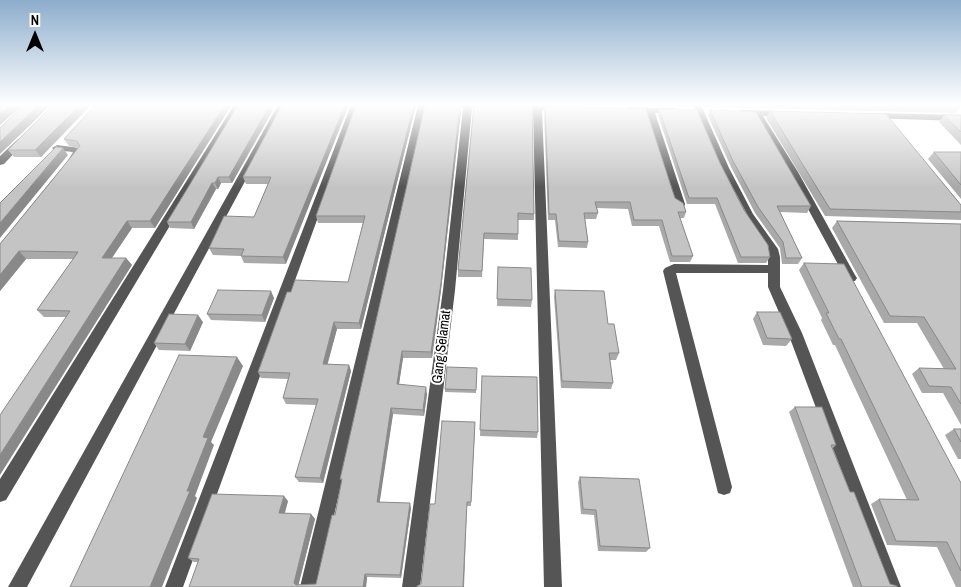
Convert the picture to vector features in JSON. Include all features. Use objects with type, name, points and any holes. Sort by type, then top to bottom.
[{"type":"street","points":[[0,494],[221,132]]},
{"type":"street","points":[[17,587],[267,132]]},
{"type":"street","points":[[174,587],[345,132]]},
{"type":"street","points":[[309,587],[416,132]]},
{"type":"street","name":"Gang Selamat","points":[[411,587],[471,132]]},
{"type":"street","points":[[538,132],[553,587]]},
{"type":"street","points":[[657,132],[680,204]]},
{"type":"street","points":[[707,132],[748,214],[772,249],[774,257],[774,287],[795,333],[892,587]]},
{"type":"street","points":[[776,132],[826,223],[859,292]]},
{"type":"street","points":[[0,162],[26,137]]},
{"type":"street","points":[[57,148],[78,152],[66,169]]},
{"type":"street","points":[[724,487],[669,271],[674,268],[774,269]]},
{"type":"building","points":[[0,132],[10,132],[0,142]]},
{"type":"building","points":[[26,132],[53,132],[35,150],[8,150]]},
{"type":"building","points":[[70,132],[207,132],[150,221],[127,221],[102,258],[126,258],[0,455],[0,415],[70,311],[37,310],[78,252],[19,251],[0,275],[0,244],[80,146],[77,141],[64,139]]},
{"type":"building","points":[[221,132],[254,132],[229,177],[218,177],[215,183],[212,183],[191,222],[167,222]]},
{"type":"building","points":[[267,132],[334,132],[283,257],[241,256],[244,249],[209,248],[224,216],[254,217],[271,177],[243,177]]},
{"type":"building","points":[[346,132],[407,132],[359,323],[334,322],[323,364],[349,365],[320,478],[295,477],[318,399],[283,398],[290,373],[258,372],[287,292],[291,292],[295,280],[348,282],[365,216],[316,216]]},
{"type":"building","points":[[419,132],[457,132],[441,283],[431,352],[402,351],[397,384],[426,387],[423,410],[391,408],[377,502],[410,503],[400,575],[365,574],[363,587],[189,587],[199,559],[188,558],[212,494],[284,496],[279,513],[311,514],[294,583],[296,585],[316,584],[332,515],[335,515],[342,479],[340,479]]},
{"type":"building","points":[[471,132],[532,132],[534,214],[518,213],[518,234],[484,233],[482,271],[458,270]]},
{"type":"building","points":[[546,132],[654,132],[675,198],[683,203],[686,212],[678,212],[693,256],[672,256],[662,220],[634,220],[630,202],[595,202],[598,213],[584,213],[588,242],[559,241],[556,214],[549,214]]},
{"type":"building","points":[[667,132],[707,132],[744,210],[768,245],[770,257],[741,257],[717,198],[689,198]]},
{"type":"building","points":[[720,132],[768,132],[811,206],[777,206],[802,258],[786,258],[783,242],[758,207]]},
{"type":"building","points":[[783,132],[901,132],[961,205],[961,212],[830,209]]},
{"type":"building","points":[[56,147],[63,148],[0,223],[0,203]]},
{"type":"building","points":[[934,152],[961,152],[961,185]]},
{"type":"building","points":[[837,221],[961,224],[961,404],[951,387],[929,386],[919,368],[956,369],[924,317],[890,316]]},
{"type":"building","points":[[804,263],[844,264],[961,483],[961,571],[947,542],[896,541],[879,499],[919,500],[841,339],[839,339],[826,313],[829,313]]},
{"type":"building","points":[[498,267],[531,268],[532,300],[497,299]]},
{"type":"building","points":[[218,290],[271,291],[262,315],[207,314]]},
{"type":"building","points":[[555,290],[604,291],[608,324],[614,324],[619,353],[609,353],[613,383],[562,381]]},
{"type":"building","points":[[757,312],[780,312],[792,339],[767,338]]},
{"type":"building","points":[[169,314],[198,315],[185,344],[154,343]]},
{"type":"building","points":[[179,355],[237,357],[203,437],[208,438],[187,491],[190,491],[150,587],[70,587]]},
{"type":"building","points":[[447,367],[477,368],[476,390],[445,389]]},
{"type":"building","points":[[482,376],[537,377],[538,432],[480,430]]},
{"type":"building","points":[[795,407],[822,407],[836,445],[831,445],[850,492],[854,492],[890,584],[897,587],[862,587]]},
{"type":"building","points":[[442,421],[475,422],[471,502],[467,502],[463,587],[417,587],[421,584],[430,504],[435,504]]},
{"type":"building","points":[[954,429],[961,429],[961,442]]},
{"type":"building","points":[[580,477],[639,479],[650,548],[600,546],[596,510],[583,509]]}]
